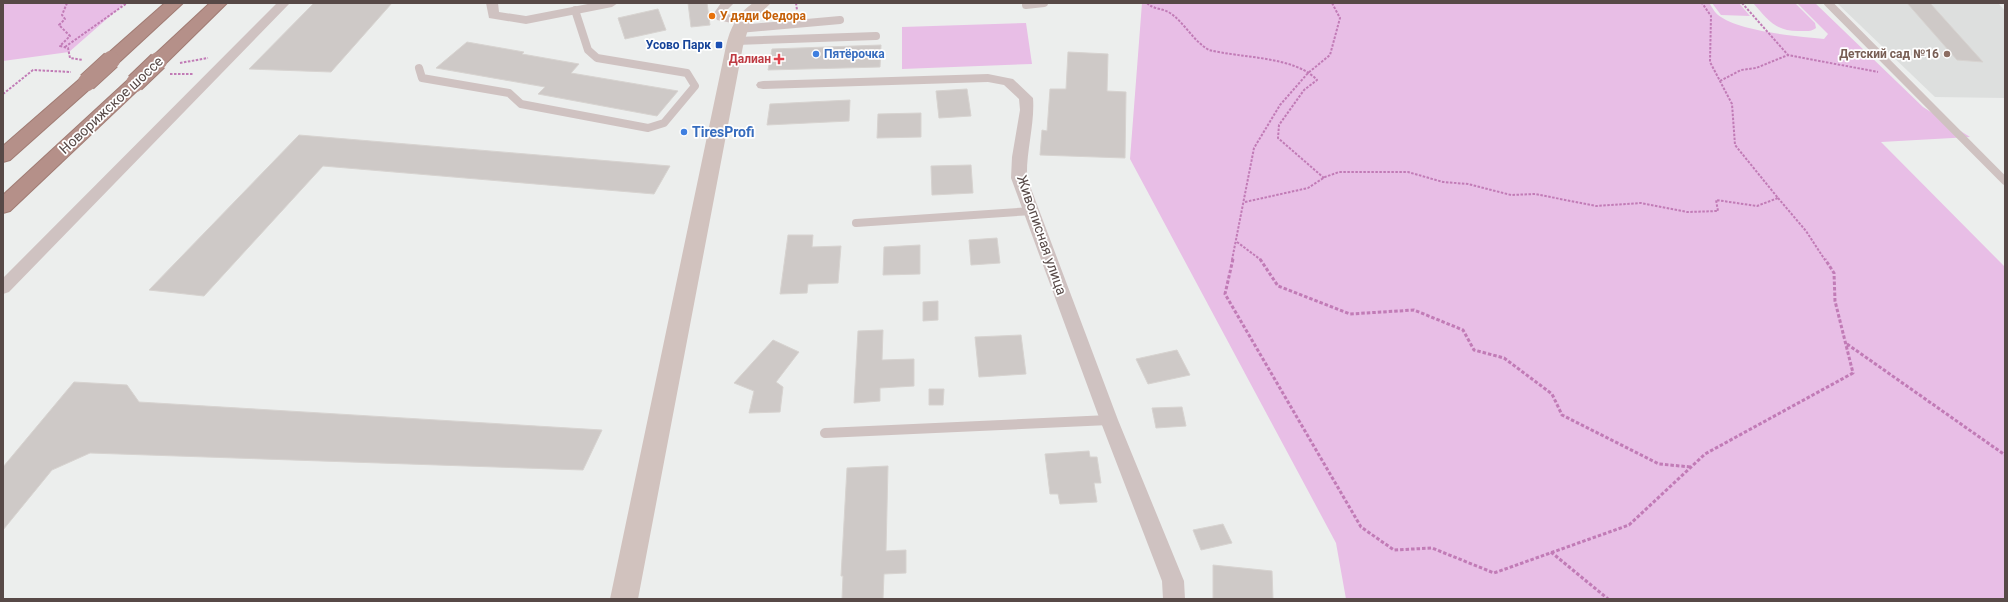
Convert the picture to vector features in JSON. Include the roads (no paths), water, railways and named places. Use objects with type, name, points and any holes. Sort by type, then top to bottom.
[{"type":"highway","points":[[3,156],[175,3]]},
{"type":"highway","name":"Новорижское шоссе","points":[[3,206],[219,3]]},
{"type":"street","points":[[3,288],[284,3]]},
{"type":"street","points":[[492,3],[493,15],[526,20],[612,3]]},
{"type":"street","points":[[728,3],[721,9],[721,17],[739,30]]},
{"type":"street","points":[[624,599],[730,66],[739,30],[750,12],[763,3]]},
{"type":"street","name":"Живописная улица","points":[[763,85],[988,78],[1008,82],[1026,98],[1027,110],[1019,157],[1019,178],[1109,420],[1173,580],[1174,599]]},
{"type":"lane","points":[[1026,5],[1044,3]]},
{"type":"lane","points":[[1828,3],[1904,77],[2005,181]]},
{"type":"lane","points":[[419,68],[422,78],[509,94],[521,104],[648,128],[664,123],[695,86],[687,73],[597,58],[588,50],[575,10]]},
{"type":"lane","points":[[739,30],[840,20]]},
{"type":"lane","points":[[739,30],[876,36]]},
{"type":"lane","points":[[856,222],[1032,211]]},
{"type":"lane","points":[[825,433],[1109,420]]},
{"type":"place","name":"У дяди Федора","points":[[712,16]]},
{"type":"place","name":"Усово Парк","points":[[719,45]]},
{"type":"place","name":"Пятёрочка","points":[[816,54]]},
{"type":"place","name":"Детский сад №16","points":[[1947,54]]},
{"type":"place","name":"Далиан","points":[[779,59]]},
{"type":"place","name":"TiresProfi","points":[[684,132]]}]
